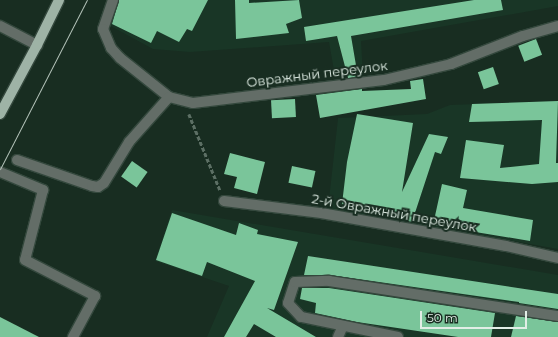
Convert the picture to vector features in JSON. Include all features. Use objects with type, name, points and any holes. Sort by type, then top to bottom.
[{"type":"main road","points":[[0,114],[59,0]]},
{"type":"street","name":"Овражный переулок","points":[[113,0],[103,30],[111,48],[120,58],[169,97],[184,102],[193,103],[384,80],[451,64],[523,36],[558,26]]},
{"type":"street","points":[[0,26],[37,45]]},
{"type":"street","points":[[17,160],[98,187],[104,183],[129,142],[169,97]]},
{"type":"street","points":[[0,172],[42,190],[25,260],[95,296],[73,337]]},
{"type":"street","name":"2-й Овражный переулок","points":[[224,201],[321,213],[506,246],[558,258]]},
{"type":"street","points":[[398,337],[301,317],[288,303],[295,282],[329,281],[558,316]]},
{"type":"street","points":[[338,337],[343,326]]},
{"type":"path","points":[[184,102],[224,201]]},
{"type":"shaded area","points":[[119,0],[558,0],[558,6],[361,41],[363,75],[335,76],[329,42],[190,52],[153,49],[107,24]]},
{"type":"shaded area","points":[[558,101],[558,249],[328,208],[338,118],[427,114],[450,105]]},
{"type":"shaded area","points":[[172,210],[558,275],[558,337],[207,337],[229,286],[155,261]]},
{"type":"building","points":[[119,0],[208,0],[192,31],[187,29],[179,42],[157,31],[151,43],[112,24]]},
{"type":"building","points":[[235,0],[249,0],[249,3],[299,0],[302,18],[286,24],[289,33],[236,39]]},
{"type":"building","points":[[474,0],[501,0],[503,10],[351,36],[358,77],[348,78],[337,36],[306,41],[304,27]]},
{"type":"building","points":[[536,39],[542,55],[524,62],[518,46]]},
{"type":"building","points":[[493,67],[499,84],[484,89],[478,72]]},
{"type":"building","points":[[423,79],[426,99],[320,118],[316,95],[362,89],[362,91],[411,89],[410,81]]},
{"type":"building","points":[[295,99],[296,117],[272,118],[271,100]]},
{"type":"building","points":[[558,101],[556,163],[558,163],[558,182],[532,184],[460,178],[466,140],[504,145],[500,168],[539,164],[542,120],[469,122],[472,104]]},
{"type":"building","points":[[357,114],[413,123],[402,192],[429,134],[448,137],[441,154],[435,152],[412,222],[389,216],[391,212],[342,204],[347,162]]},
{"type":"building","points":[[230,153],[265,162],[257,194],[234,188],[237,177],[224,174]]},
{"type":"building","points":[[132,161],[148,172],[137,187],[121,177]]},
{"type":"building","points":[[292,166],[315,171],[312,188],[288,183]]},
{"type":"building","points":[[442,184],[467,190],[463,208],[533,220],[530,241],[433,225]]},
{"type":"building","points":[[172,213],[236,235],[239,223],[258,230],[257,234],[298,242],[274,310],[267,308],[316,337],[276,337],[254,324],[246,337],[224,337],[255,281],[207,262],[202,276],[156,260]]},
{"type":"building","points":[[308,256],[558,294],[558,309],[330,275],[304,275]]},
{"type":"building","points":[[302,288],[329,288],[495,313],[491,337],[458,337],[357,322],[315,313],[316,303],[300,299]]},
{"type":"building","points":[[516,316],[558,322],[558,337],[511,337]]},
{"type":"building","points":[[0,317],[39,337],[0,337]]},
{"type":"tram line","points":[[0,169],[87,0]]}]
